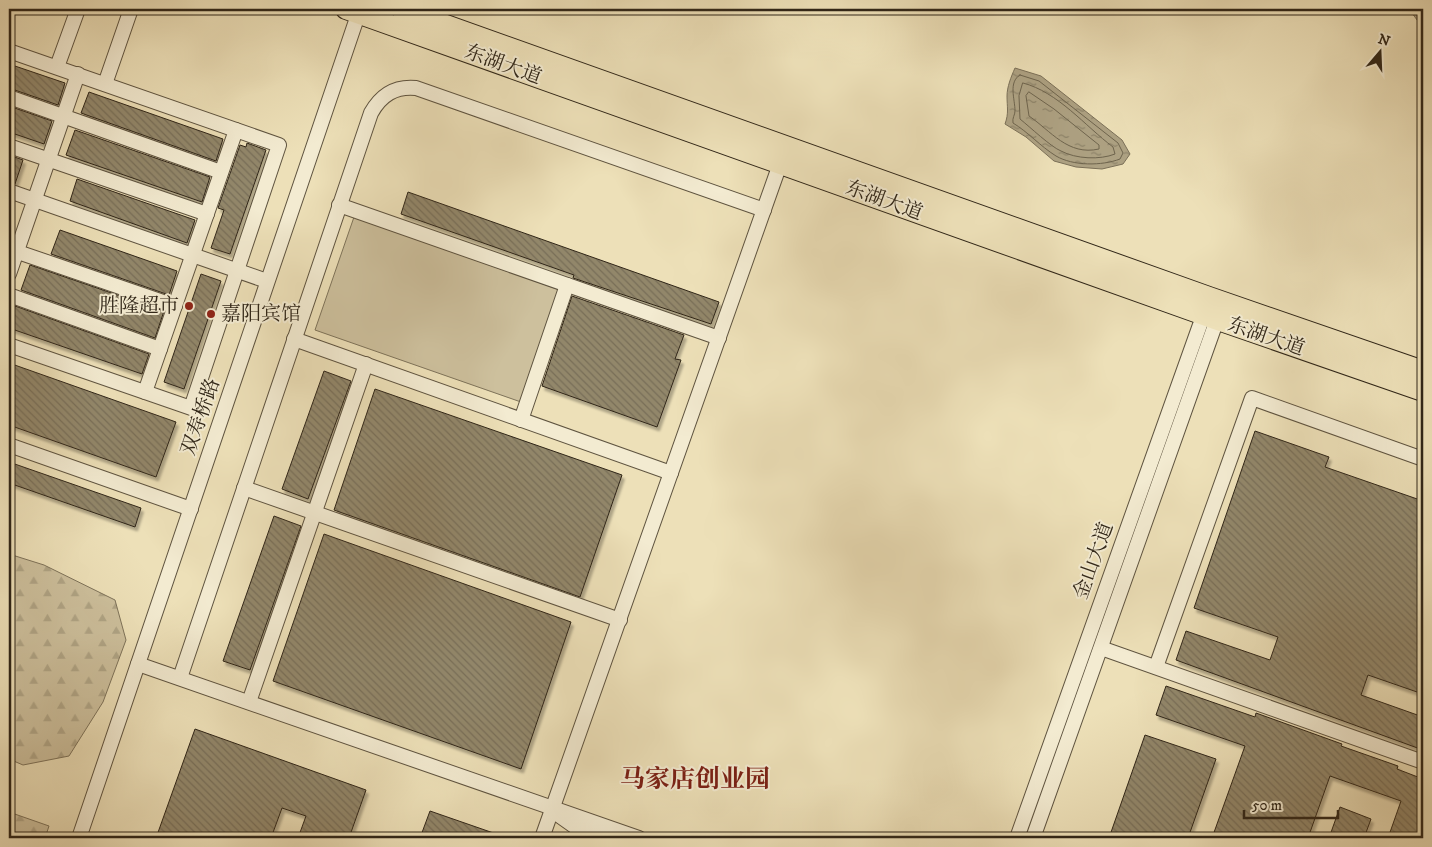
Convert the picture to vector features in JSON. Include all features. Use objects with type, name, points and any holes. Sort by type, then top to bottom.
[{"type":"highway","name":"东湖大道","points":[[401,9],[1213,309],[1423,391]]},
{"type":"highway","name":"东湖大道","points":[[355,10],[780,164],[1213,309],[1423,371]]},
{"type":"street","points":[[57,67],[78,9]]},
{"type":"street","points":[[105,84],[131,9]]},
{"type":"street","name":"双寿桥路","points":[[79,838],[267,281],[355,10]]},
{"type":"street","points":[[9,50],[279,145],[191,408],[9,345]]},
{"type":"street","points":[[9,274],[13,250],[34,200],[78,74]]},
{"type":"street","points":[[180,678],[370,113],[376,102],[389,92],[403,87],[416,88],[764,210]]},
{"type":"street","points":[[9,97],[221,172]]},
{"type":"street","points":[[145,392],[236,130]]},
{"type":"street","points":[[9,146],[206,214]]},
{"type":"street","points":[[542,838],[780,164]]},
{"type":"street","points":[[9,191],[267,281]]},
{"type":"street","points":[[340,206],[719,338]]},
{"type":"street","points":[[13,250],[175,306]]},
{"type":"street","points":[[521,420],[567,285]]},
{"type":"street","points":[[9,295],[160,349]]},
{"type":"street","name":"金山大道","points":[[1033,838],[1101,648],[1213,309]]},
{"type":"street","name":"金山大道","points":[[1017,838],[1213,309]]},
{"type":"street","points":[[294,339],[671,473]]},
{"type":"street","points":[[249,702],[366,364]]},
{"type":"street","points":[[1156,667],[1252,398],[1423,459]]},
{"type":"street","points":[[9,445],[191,509]]},
{"type":"street","points":[[244,488],[620,620]]},
{"type":"street","points":[[1101,648],[1423,762]]},
{"type":"street","points":[[138,664],[639,838]]},
{"type":"street","points":[[552,809],[581,831],[602,838]]},
{"type":"green space","points":[[354,217],[560,290],[521,402],[315,330]]},
{"type":"green space","points":[[9,554],[44,565],[115,600],[126,640],[103,702],[69,756],[23,765],[9,759]]},
{"type":"green space","points":[[9,812],[49,826],[45,838],[9,838]]},
{"type":"water","points":[[1409,9],[1423,9],[1423,28]]},
{"type":"water","points":[[1015,68],[1041,76],[1122,140],[1130,154],[1123,164],[1102,169],[1076,167],[1054,161],[1026,137],[1005,124],[1008,89]]},
{"type":"building","points":[[9,64],[65,83],[58,105],[9,88]]},
{"type":"building","points":[[89,92],[223,139],[216,161],[81,113]]},
{"type":"building","points":[[9,106],[52,121],[44,144],[9,132]]},
{"type":"building","points":[[75,130],[210,177],[202,202],[66,155]]},
{"type":"building","points":[[247,143],[266,150],[230,254],[211,248],[224,210],[218,208],[240,145],[246,147]]},
{"type":"building","points":[[9,155],[23,160],[15,184],[9,182]]},
{"type":"building","points":[[77,179],[195,220],[187,243],[70,201]]},
{"type":"building","points":[[408,192],[719,302],[711,324],[573,278],[574,275],[401,214]]},
{"type":"building","points":[[60,230],[177,271],[169,295],[51,254]]},
{"type":"building","points":[[30,265],[164,311],[155,338],[21,290]]},
{"type":"building","points":[[201,274],[221,281],[184,389],[164,382]]},
{"type":"building","points":[[572,296],[684,335],[675,359],[681,360],[657,427],[542,386]]},
{"type":"building","points":[[15,306],[149,354],[142,374],[9,328]]},
{"type":"building","points":[[9,363],[176,422],[156,477],[9,425]]},
{"type":"building","points":[[324,371],[351,381],[308,499],[282,489]]},
{"type":"building","points":[[375,389],[622,475],[580,597],[334,510]]},
{"type":"building","points":[[1255,431],[1329,457],[1325,467],[1423,501],[1423,518],[1419,531],[1423,531],[1423,684],[1420,693],[1368,675],[1361,695],[1423,717],[1423,750],[1176,660],[1186,631],[1270,660],[1278,637],[1194,608]]},
{"type":"building","points":[[9,462],[141,508],[135,527],[9,483]]},
{"type":"building","points":[[274,516],[301,526],[250,670],[223,661]]},
{"type":"building","points":[[324,534],[571,622],[521,769],[273,681]]},
{"type":"building","points":[[1166,686],[1255,717],[1256,713],[1342,744],[1341,746],[1398,766],[1397,769],[1423,779],[1423,838],[1388,838],[1401,801],[1330,776],[1308,838],[1212,838],[1245,746],[1156,715]]},
{"type":"building","points":[[195,729],[366,790],[349,838],[298,838],[306,816],[282,808],[271,838],[156,838]]},
{"type":"building","points":[[1145,735],[1216,759],[1188,838],[1109,838]]},
{"type":"building","points":[[1340,807],[1371,819],[1364,838],[1329,838]]},
{"type":"building","points":[[430,811],[505,837],[505,838],[420,838]]},
{"type":"place","name":"胜隆超市","points":[[189,306]]},
{"type":"place","name":"嘉阳宾馆","points":[[211,314]]},
{"type":"district","name":"马家店创业园","points":[[695,779]]}]
